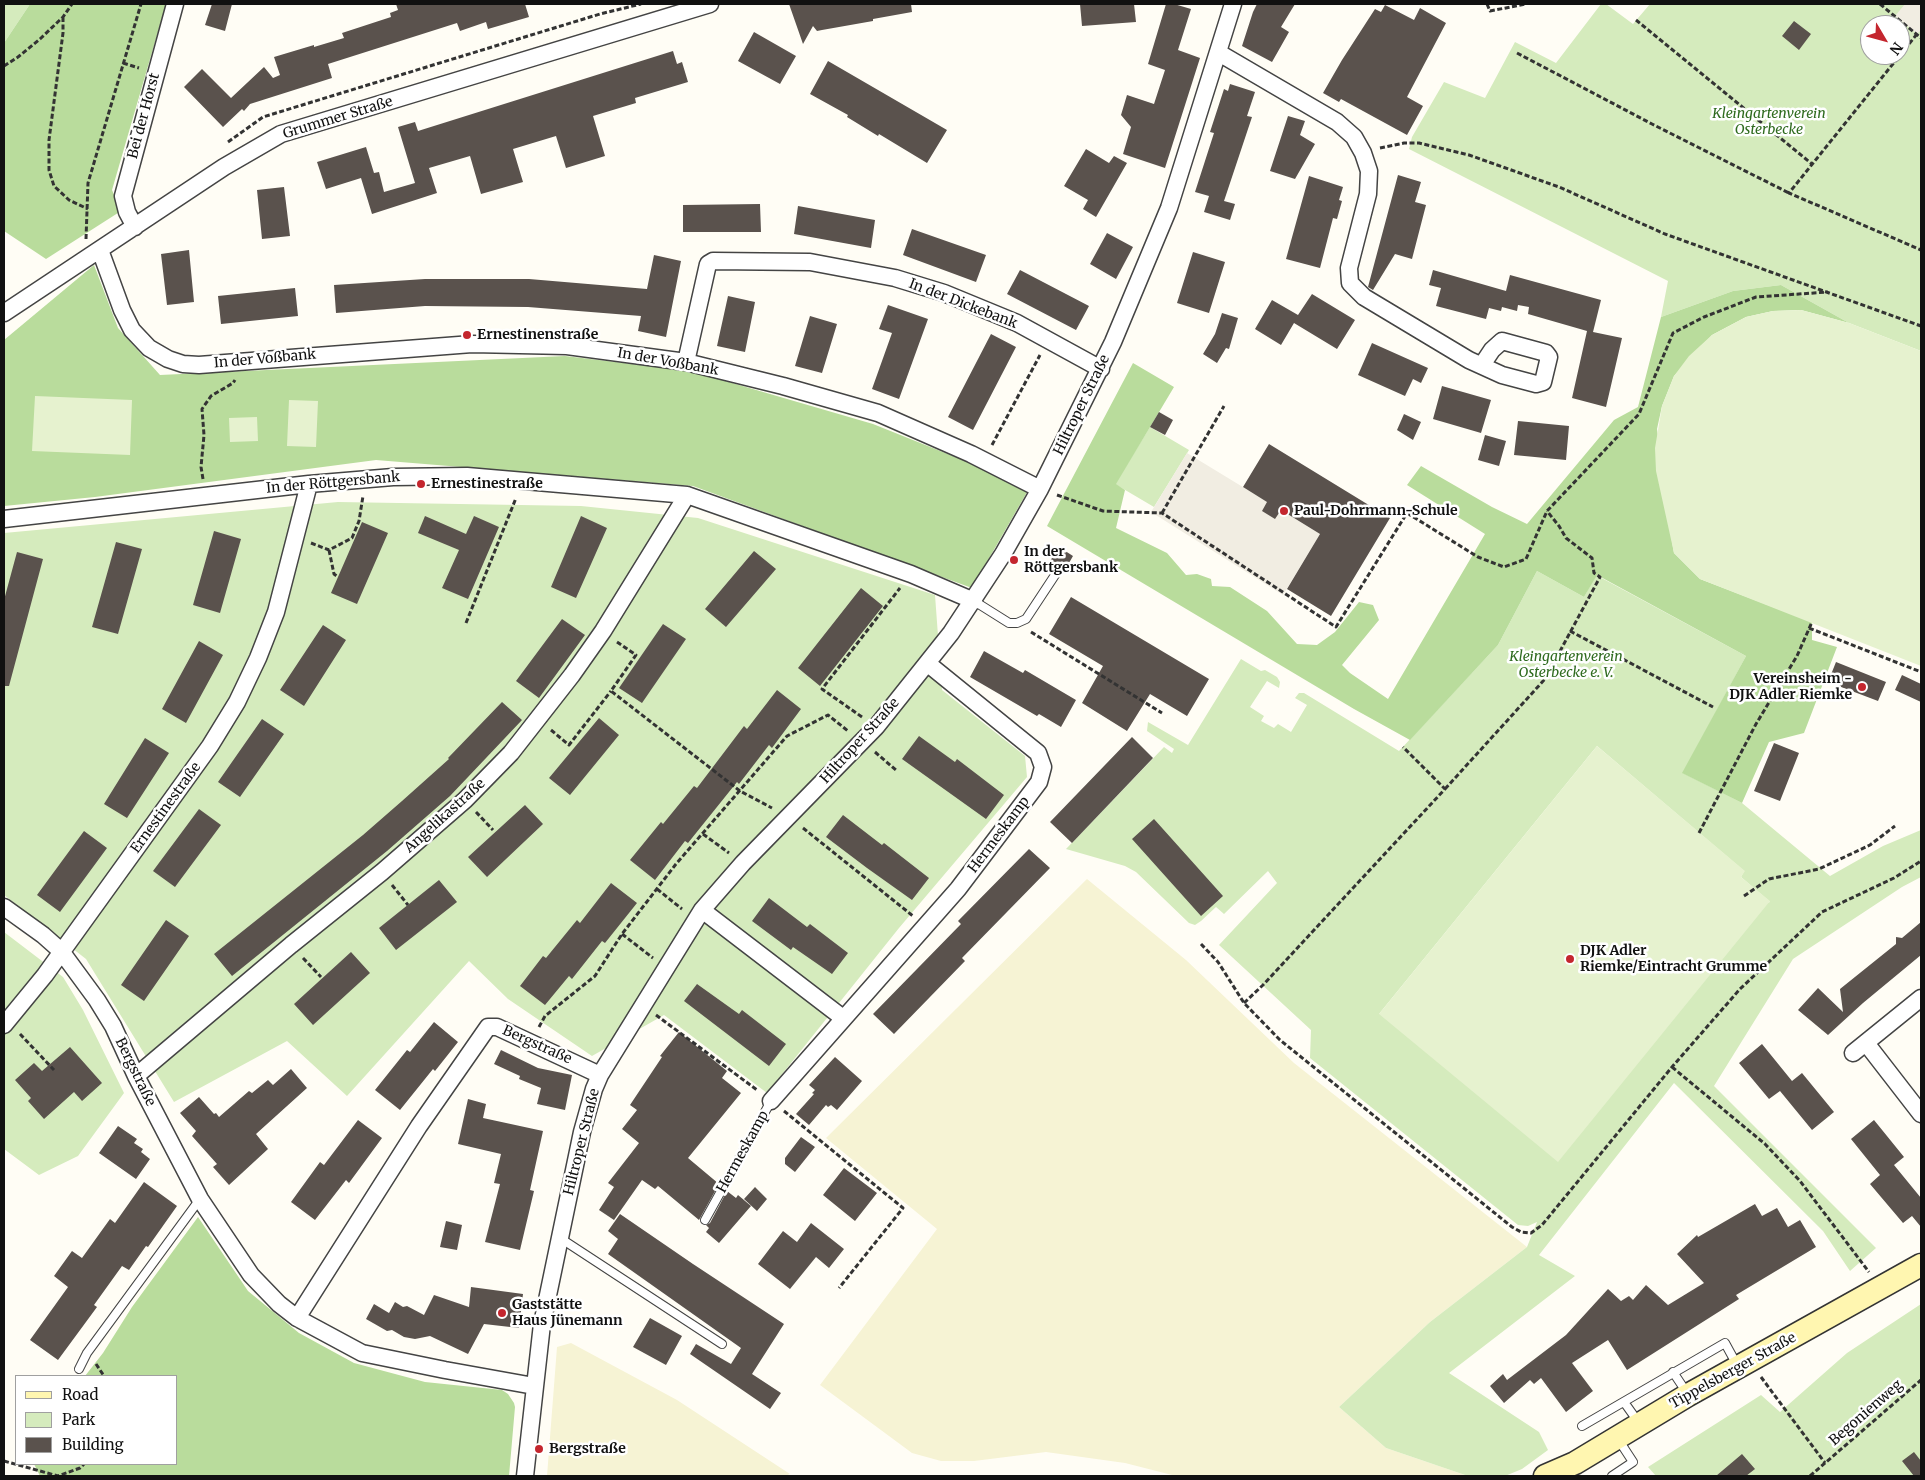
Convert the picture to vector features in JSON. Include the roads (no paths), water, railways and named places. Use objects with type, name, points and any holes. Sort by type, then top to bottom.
[{"type":"street","name":"Bei der Horst","points":[[136,227],[127,212],[123,196],[175,4]]},
{"type":"street","name":"Grummer Straße","points":[[4,314],[224,167],[281,134],[710,4]]},
{"type":"street","name":"Hiltroper Straße","points":[[525,1476],[542,1324],[582,1132],[600,1074],[699,914],[743,863],[863,742],[951,634],[974,601],[1040,489],[1101,369],[1169,208],[1233,4]]},
{"type":"street","points":[[1219,53],[1337,122],[1354,137],[1363,153],[1369,171],[1368,194],[1349,268],[1350,283],[1364,297],[1469,360],[1482,365]]},
{"type":"street","name":"In der Voßbank","points":[[100,250],[122,310],[132,330],[149,348],[168,359],[183,364],[472,344],[568,346],[686,362],[783,386],[878,413],[984,461],[1040,489]]},
{"type":"street","name":"In der Dickebank","points":[[686,362],[708,264],[714,261],[810,262],[895,278],[944,293],[1017,323],[1101,369]]},
{"type":"street","name":"In der Röttgersbank","points":[[4,519],[309,484],[393,477],[467,476],[687,495],[911,574],[974,601]]},
{"type":"street","name":"Ernestinestraße","points":[[61,952],[210,746],[237,702],[258,658],[276,612],[309,484]]},
{"type":"street","name":"Angelikastraße","points":[[136,1076],[291,945],[382,872],[465,800],[511,752],[572,675],[602,631],[687,495]]},
{"type":"street","name":"Hermeskamp","points":[[771,1101],[958,889],[1040,782],[1044,767],[1038,753],[927,664]]},
{"type":"street","name":"Bergstraße","points":[[4,907],[43,935],[61,952],[97,1000],[113,1026],[136,1076],[200,1199],[251,1275],[279,1304],[297,1318],[362,1352],[445,1370],[534,1386]]},
{"type":"street","points":[[699,914],[843,1018]]},
{"type":"street","points":[[6,1023],[61,952]]},
{"type":"street","points":[[1852,1053],[1921,998]]},
{"type":"street","name":"Bergstraße","points":[[297,1318],[418,1126],[488,1027],[497,1027],[600,1074]]},
{"type":"street","points":[[1866,1042],[1921,1114]]},
{"type":"street","name":"Tippelsberger Straße","points":[[1544,1476],[1575,1463],[1688,1395],[1921,1265]]},
{"type":"lane","points":[[974,601],[1009,623],[1017,623],[1026,619],[1057,572]]},
{"type":"lane","name":"Hermeskamp","points":[[705,1220],[771,1101]]},
{"type":"lane","points":[[79,1369],[87,1353],[200,1199]]},
{"type":"lane","points":[[560,1238],[722,1344]]},
{"type":"lane","points":[[1582,1426],[1725,1343],[1743,1364]]},
{"type":"lane","points":[[1673,1372],[1688,1395]]},
{"type":"lane","points":[[1624,1402],[1640,1424]]},
{"type":"lane","points":[[1612,1476],[1633,1462],[1617,1438]]},
{"type":"place","name":"Ernestinenstraße","points":[[467,335]]},
{"type":"place","name":"Ernestinestraße","points":[[421,484]]},
{"type":"place","name":"Paul-Dohrmann-Schule","points":[[1284,511]]},
{"type":"place","name":"In der Röttgersbank","points":[[1014,560]]},
{"type":"place","name":"Vereinsheim - DJK Adler Riemke","points":[[1862,687]]},
{"type":"place","name":"DJK Adler Riemke/Eintracht Grumme","points":[[1570,959]]},
{"type":"place","name":"Gaststätte Haus Jünemann","points":[[502,1313]]},
{"type":"place","name":"Bergstraße","points":[[539,1449]]},
{"type":"park label","name":"Kleingartenverein Osterbecke","points":[[1769,122]]},
{"type":"park label","name":"Kleingartenverein Osterbecke e. V.","points":[[1566,666]]}]
